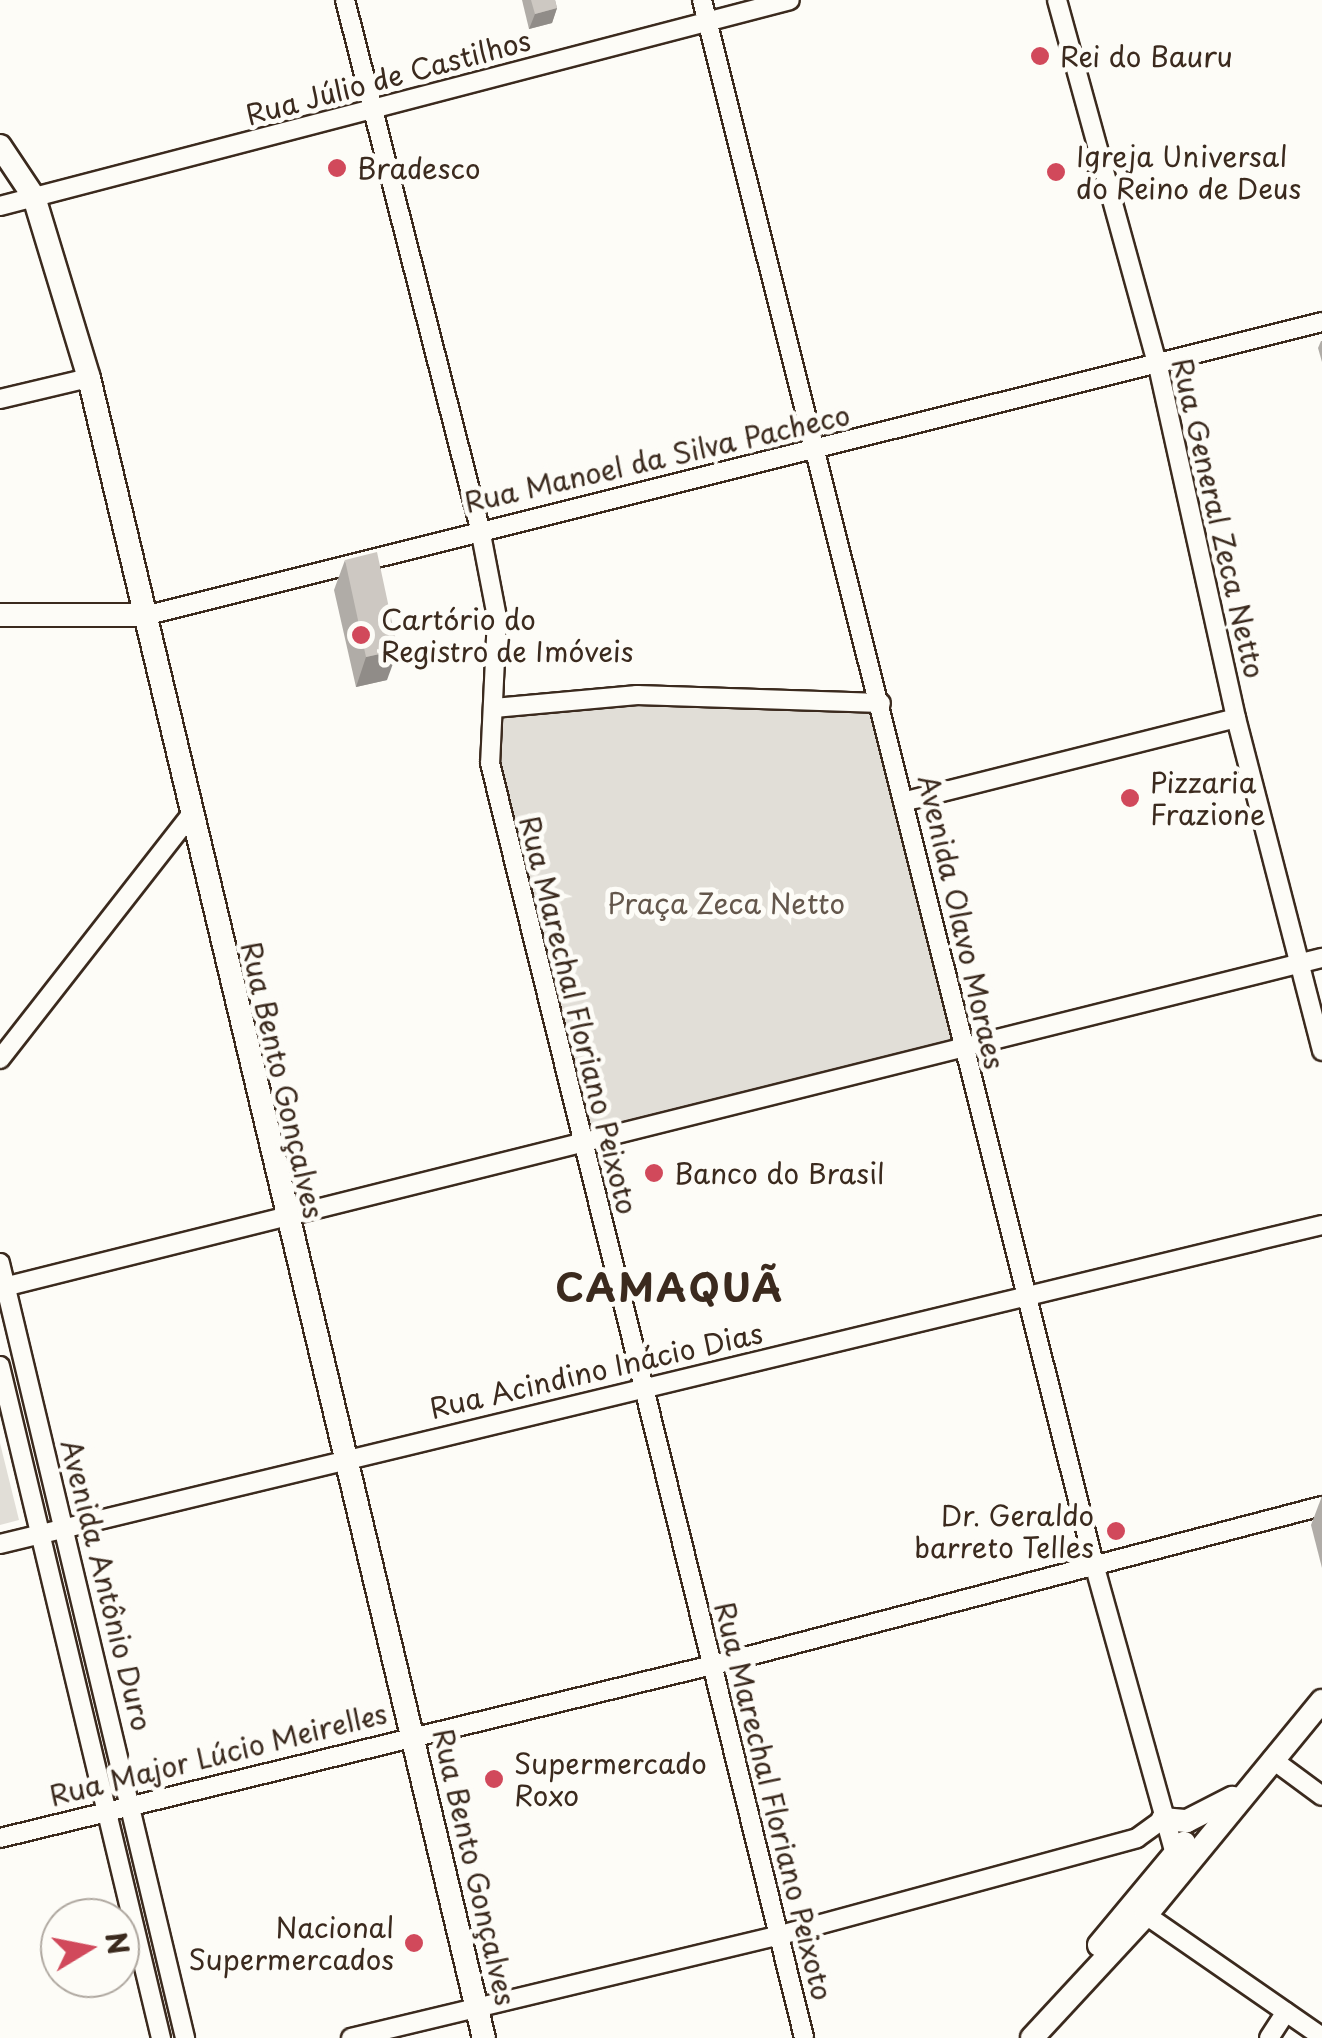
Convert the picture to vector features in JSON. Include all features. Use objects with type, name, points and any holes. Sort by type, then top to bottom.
[{"type":"main road","name":"Rua Bento Gonçalves","points":[[0,146],[34,197],[88,378],[148,614],[190,816],[284,1218],[413,1733],[484,2038]]},
{"type":"main road","name":"Rua Manoel da Silva Pacheco","points":[[0,615],[148,614]]},
{"type":"main road","points":[[1032,2038],[1146,1915],[1239,1794],[1322,1701]]},
{"type":"main road","points":[[1163,1818],[1187,1821],[1239,1794]]},
{"type":"main road","points":[[1062,2004],[1092,1954],[1212,1809]]},
{"type":"main road","points":[[1146,1915],[1175,1854]]},
{"type":"street","name":"Rua Marechal Floriano Peixoto","points":[[345,0],[480,529],[497,617],[490,763],[580,1144],[804,2038]]},
{"type":"street","name":"Avenida Olavo Moraes","points":[[702,0],[906,801],[1094,1564],[1175,1854]]},
{"type":"street","name":"Rua Júlio de Castilhos","points":[[0,206],[790,0]]},
{"type":"street","name":"Rua General Zeca Netto","points":[[1057,0],[1158,366],[1236,718],[1322,1050]]},
{"type":"street","name":"Rua Manoel da Silva Pacheco","points":[[148,614],[480,529],[818,452],[1322,322]]},
{"type":"street","points":[[0,399],[88,378]]},
{"type":"street","points":[[494,708],[637,695],[881,704]]},
{"type":"street","points":[[906,801],[1236,718]]},
{"type":"street","points":[[0,1059],[190,816]]},
{"type":"street","points":[[3,1287],[963,1044],[1322,958]]},
{"type":"street","name":"Rua Acindino Inácio Dias","points":[[0,1544],[1322,1224]]},
{"type":"street","name":"Avenida Antônio Duro","points":[[0,1262],[185,2038]]},
{"type":"street","name":"Avenida Antônio Duro","points":[[0,1366],[161,2038]]},
{"type":"street","name":"Rua Major Lúcio Meirelles","points":[[0,1838],[413,1733],[712,1665],[1322,1506]]},
{"type":"street","points":[[1272,1759],[1322,1796]]},
{"type":"street","points":[[351,2038],[778,1936],[1137,1838],[1163,1818]]},
{"type":"street","points":[[1146,1915],[1322,2037]]},
{"type":"street","points":[[1269,2038],[1286,2012]]},
{"type":"green space","name":"Praça Zeca Netto","points":[[639,702],[870,703],[960,1040],[586,1136],[496,760],[498,714]]},
{"type":"green space","points":[[0,1443],[19,1520],[0,1525]]},
{"type":"building","points":[[531,0],[555,0],[557,8],[535,14]]},
{"type":"building","points":[[377,552],[398,650],[366,657],[345,560]]},
{"type":"place","name":"Rei do Bauru","points":[[1040,56]]},
{"type":"place","name":"Bradesco","points":[[337,168]]},
{"type":"place","name":"Igreja Universal do Reino de Deus","points":[[1056,172]]},
{"type":"place","name":"Cartório do Registro de Imóveis","points":[[361,635]]},
{"type":"place","name":"Pizzaria Frazione","points":[[1130,798]]},
{"type":"place","name":"Banco do Brasil","points":[[654,1173]]},
{"type":"place","name":"Dr. Geraldo barreto Telles","points":[[1116,1531]]},
{"type":"place","name":"Supermercado Roxo","points":[[494,1779]]},
{"type":"place","name":"Nacional Supermercados","points":[[414,1943]]},
{"type":"district","name":"CAMAQUÃ","points":[[670,1287]]}]
